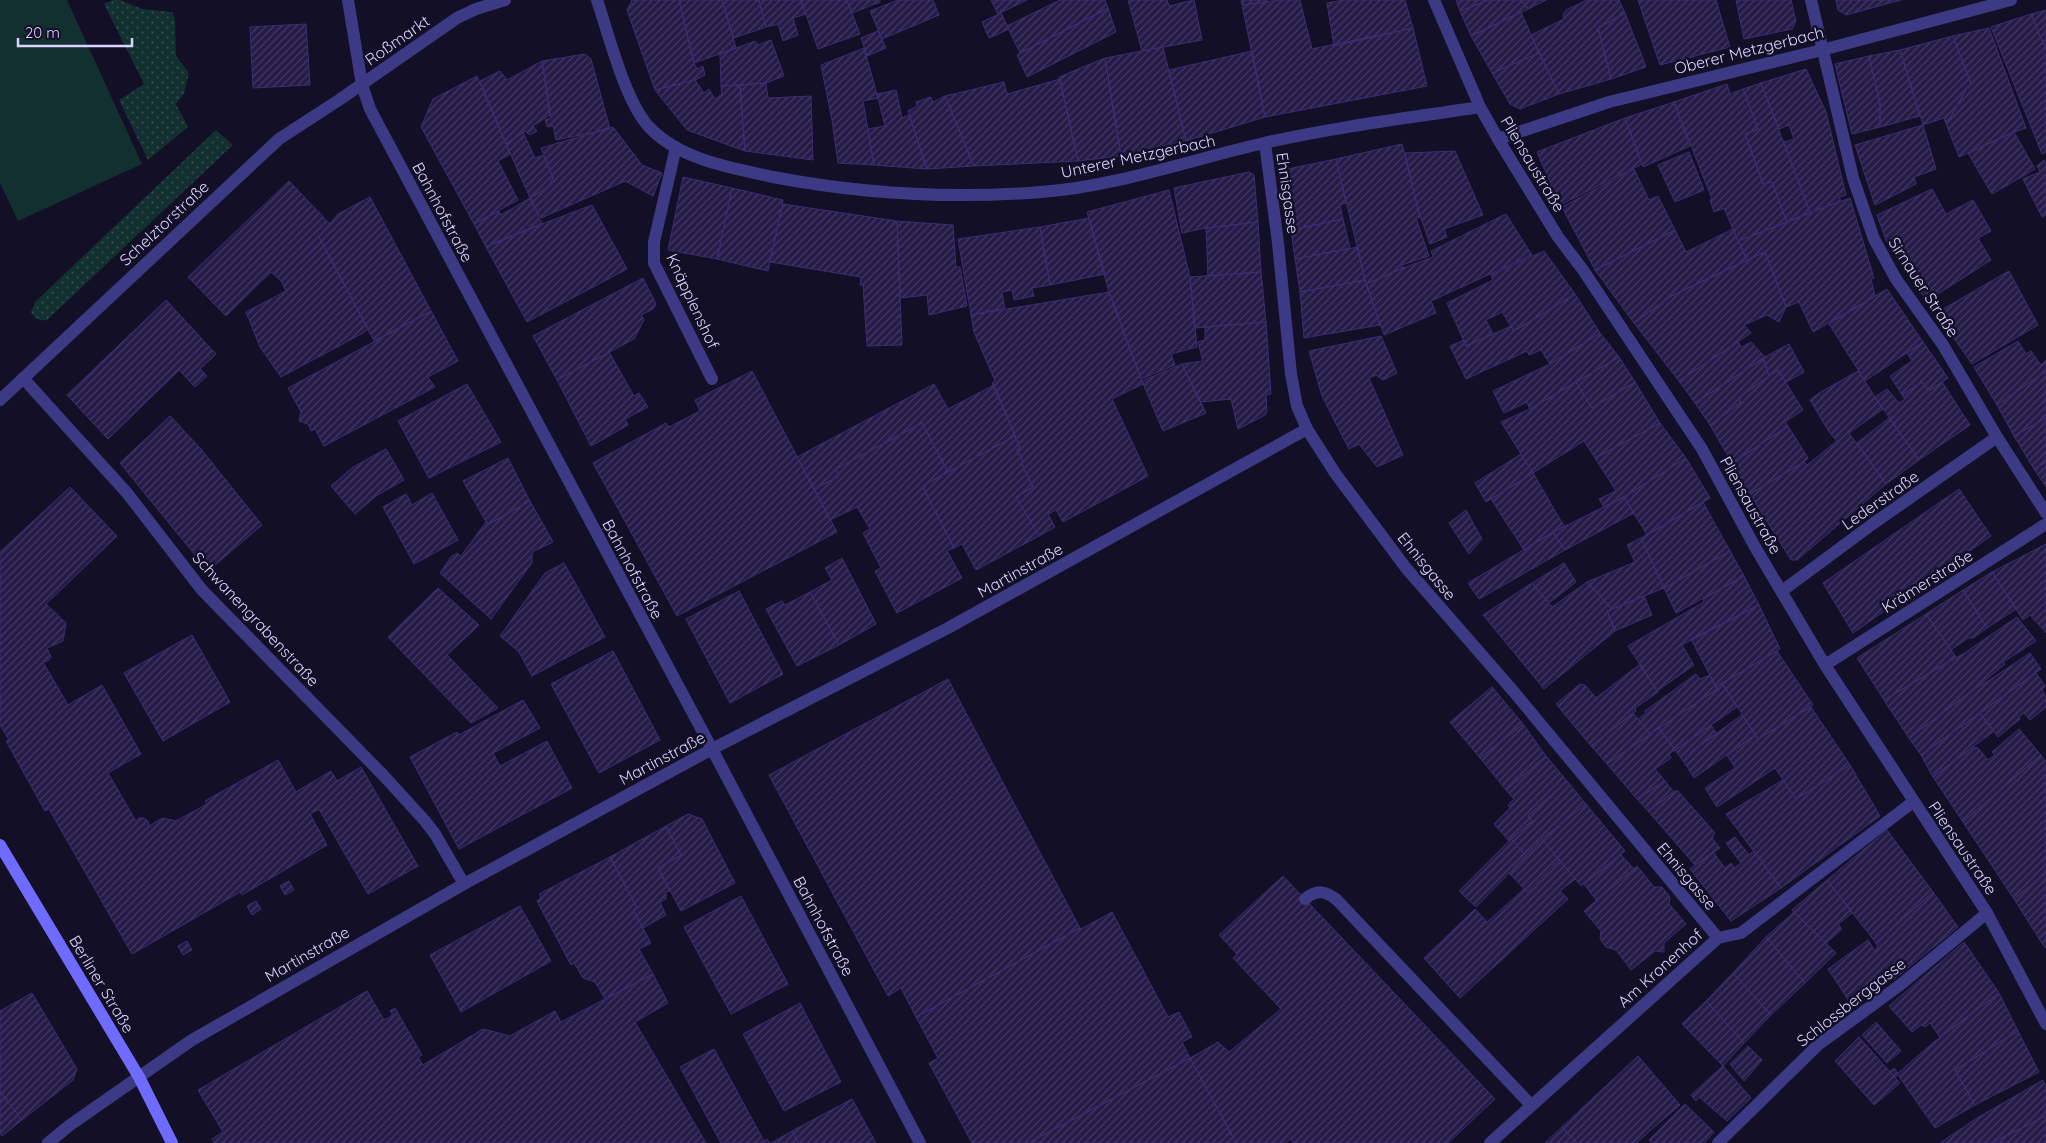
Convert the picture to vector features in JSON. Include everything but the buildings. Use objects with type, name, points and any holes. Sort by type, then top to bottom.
[{"type":"main road","name":"Berliner Straße","points":[[0,845],[139,1077],[172,1143]]},
{"type":"street","name":"Bahnhofstraße","points":[[348,0],[362,85],[374,118],[712,749],[920,1143]]},
{"type":"street","name":"Roßmarkt","points":[[362,85],[457,18],[476,9],[505,0]]},
{"type":"street","name":"Unterer Metzgerbach","points":[[597,0],[628,90],[638,112],[651,129],[676,147],[719,165],[812,184],[874,192],[957,195],[1070,189],[1138,175],[1265,143],[1327,131],[1480,107]]},
{"type":"street","name":"Pliensaustraße","points":[[1434,0],[1480,107],[1498,139],[1558,237],[1609,308],[1702,449],[1746,531],[1825,665],[1987,914],[2046,1024]]},
{"type":"street","name":"Sirnauer Straße","points":[[1811,0],[1854,178],[1874,239],[1896,279],[1964,380],[1997,437],[2046,513]]},
{"type":"street","name":"Oberer Metzgerbach","points":[[1498,139],[1610,102],[1822,50],[2011,0]]},
{"type":"street","name":"Schelztorstraße","points":[[0,400],[279,139],[362,85]]},
{"type":"street","name":"Ehnisgasse","points":[[1265,143],[1278,243],[1291,374],[1297,406],[1307,429],[1335,473],[1406,568],[1514,692],[1718,938]]},
{"type":"street","name":"Knäpplenshof","points":[[676,147],[654,242],[654,263],[712,379]]},
{"type":"street","name":"Schwanengrabenstraße","points":[[23,378],[127,493],[202,590],[383,775],[425,821],[435,834],[464,884]]},
{"type":"street","name":"Martinstraße","points":[[48,1143],[70,1125],[216,1025],[464,884],[712,749],[971,616],[1307,429]]},
{"type":"street","name":"Lederstraße","points":[[1782,591],[1874,523],[1997,437]]},
{"type":"street","name":"Krämerstraße","points":[[1825,665],[2046,524]]},
{"type":"street","name":"Am Kronenhof","points":[[1490,1143],[1718,938],[1741,933],[1913,802]]},
{"type":"street","points":[[1305,899],[1312,894],[1324,892],[1337,900],[1531,1105]]},
{"type":"street","name":"Schlossberggasse","points":[[1718,1143],[1818,1045],[1900,985],[1987,914]]},
{"type":"green space","points":[[0,0],[67,0],[142,164],[18,221],[0,183]]},
{"type":"green space","points":[[113,0],[120,0],[142,9],[172,12],[175,19],[176,56],[189,73],[184,94],[176,104],[188,127],[148,160],[119,100],[144,84],[104,4]]},
{"type":"green space","points":[[216,130],[233,145],[47,320],[35,318],[31,312],[35,302]]}]
